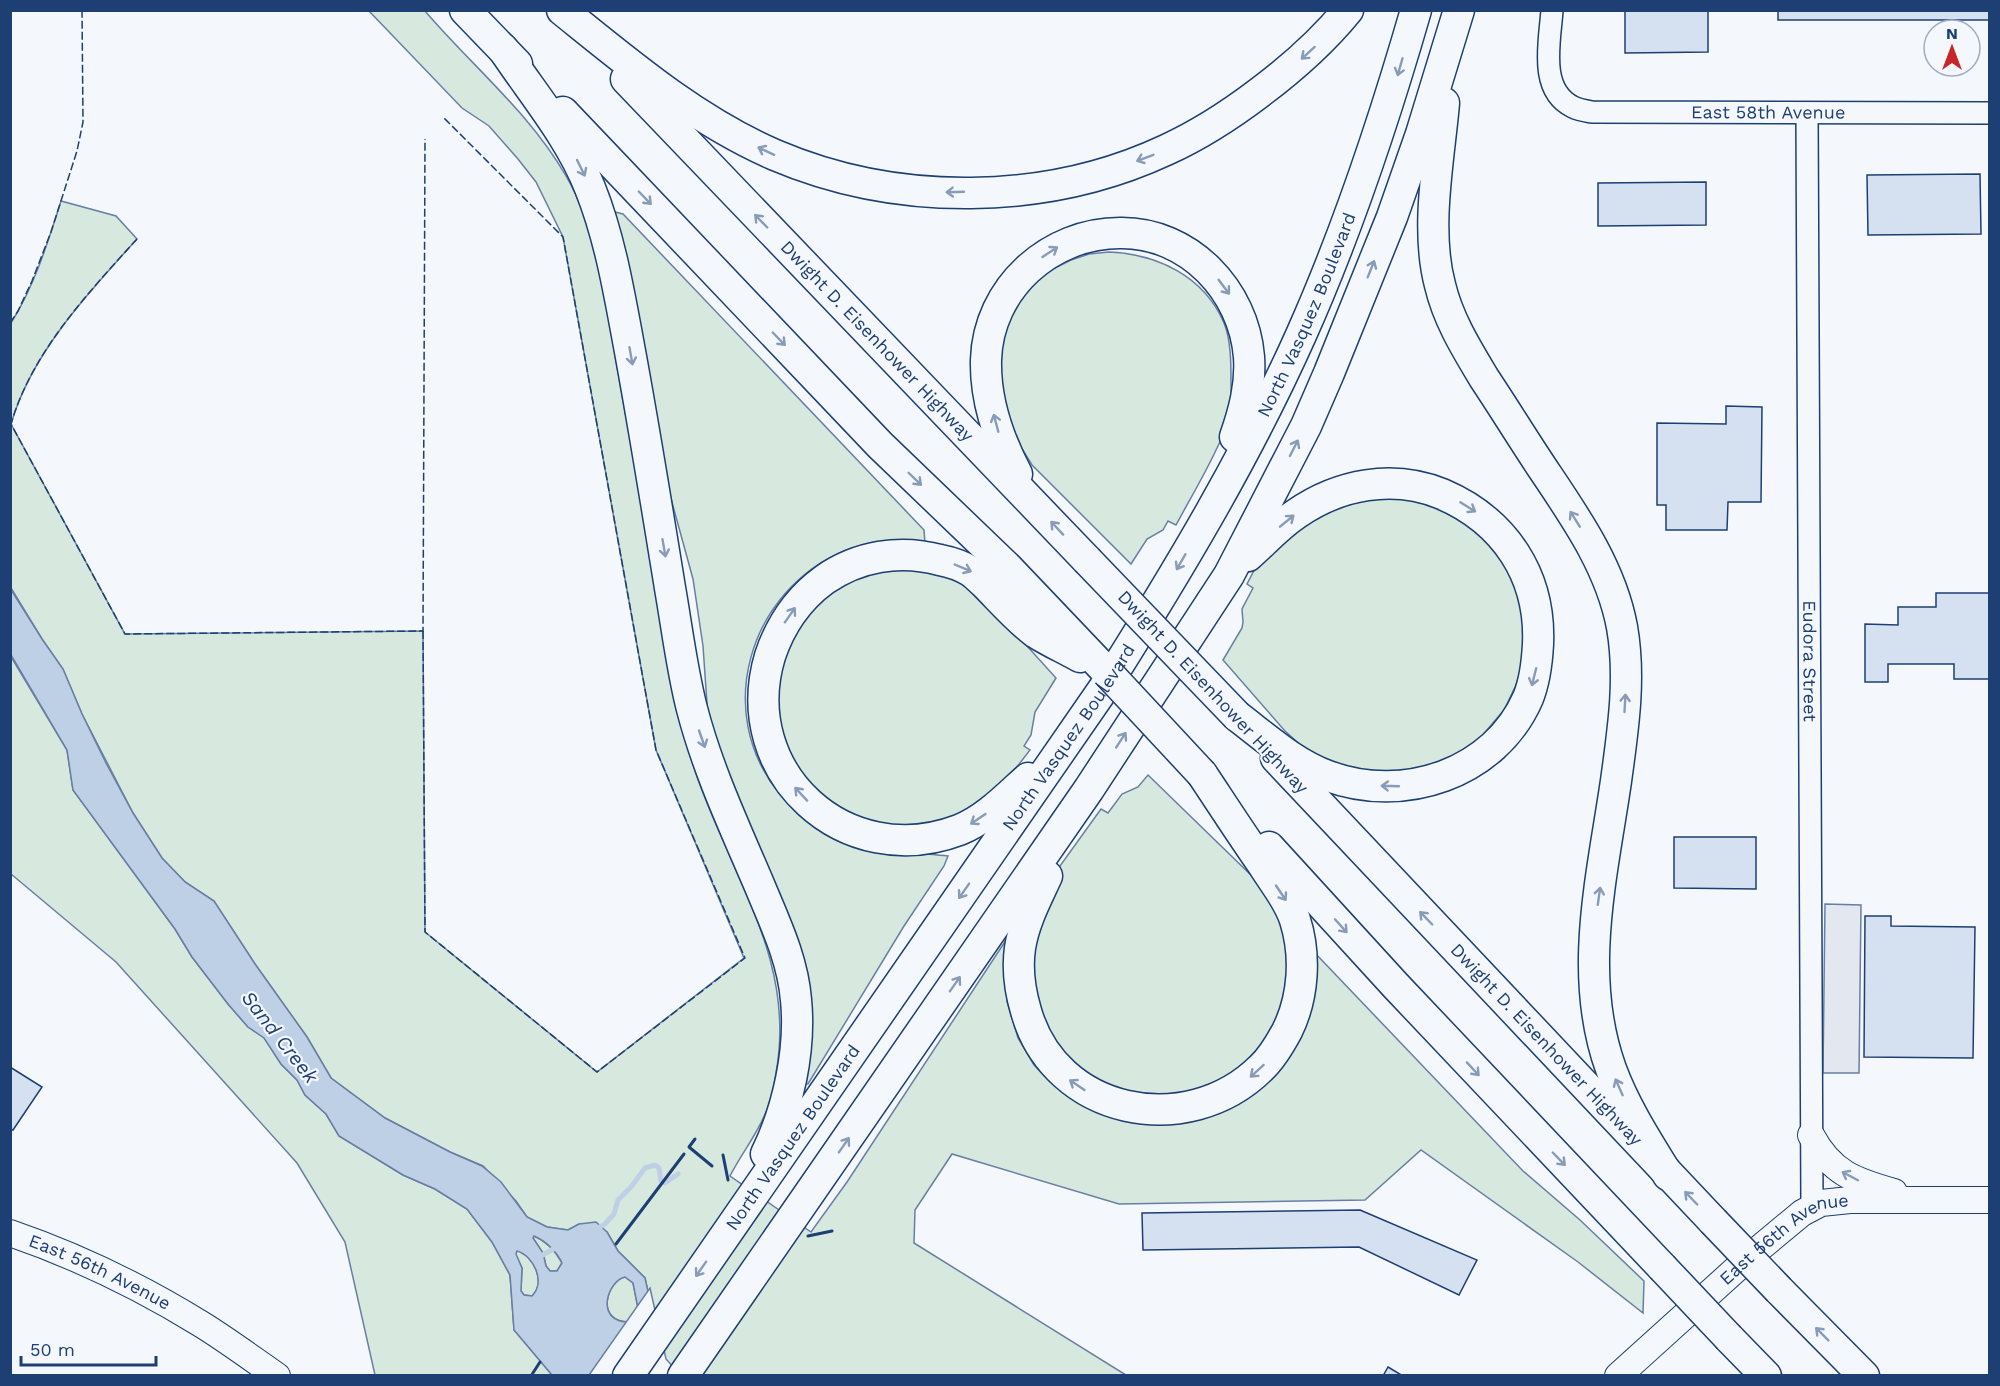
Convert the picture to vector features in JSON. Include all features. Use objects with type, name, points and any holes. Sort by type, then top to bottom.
[{"type":"highway","points":[[465,10],[880,445],[1008,568],[1042,622]]},
{"type":"highway","points":[[561,10],[704,118],[776,156],[826,172],[900,189],[942,193],[1011,191],[1061,184],[1109,172],[1166,150],[1235,111],[1281,77],[1315,46],[1348,10]]},
{"type":"highway","name":"Dwight D. Eisenhower Highway","points":[[561,10],[1237,716],[1668,1175],[1864,1376]]},
{"type":"highway","name":"North Vasquez Boulevard","points":[[628,1376],[734,1221],[767,1166],[1069,739],[1148,618],[1210,512],[1300,337],[1326,278],[1390,100],[1416,10]]},
{"type":"highway","points":[[683,1376],[1089,789],[1229,575],[1306,426],[1329,373],[1392,217],[1460,10]]},
{"type":"highway","points":[[1450,45],[1435,204],[1435,258],[1439,284],[1455,328],[1466,348],[1558,490],[1599,559],[1612,591],[1622,628],[1627,674],[1624,726],[1596,912],[1593,980],[1599,1024],[1611,1067],[1630,1110],[1668,1175]]},
{"type":"highway","points":[[503,49],[573,153],[590,188],[605,232],[617,279],[631,355],[692,710],[720,792],[778,930],[794,983],[797,1004],[792,1076],[783,1113],[771,1143],[767,1166]]},
{"type":"highway","points":[[1027,495],[1005,451],[996,424],[986,361],[990,331],[1000,304],[1014,282],[1032,264],[1059,246],[1089,236],[1122,232],[1155,238],[1177,247],[1198,260],[1231,296],[1240,315],[1249,355],[1249,380],[1245,408],[1210,512]]},
{"type":"highway","points":[[1229,575],[1280,526],[1319,500],[1351,487],[1380,483],[1417,486],[1460,502],[1476,512],[1498,532],[1526,572],[1535,599],[1539,627],[1535,674],[1528,698],[1511,727],[1499,741],[1477,758],[1459,770],[1432,781],[1400,787],[1378,786],[1349,782],[1329,776],[1290,757],[1237,716]]},
{"type":"highway","points":[[1069,739],[1004,800],[959,830],[921,840],[899,841],[865,836],[834,821],[807,801],[777,761],[770,743],[764,713],[764,682],[774,644],[781,628],[801,600],[814,587],[843,568],[868,558],[889,555],[924,556],[970,571],[1107,672],[1396,986],[1766,1376]]},
{"type":"highway","points":[[1089,789],[1027,920],[1020,949],[1019,966],[1023,1000],[1030,1027],[1039,1044],[1059,1071],[1070,1081],[1096,1096],[1129,1107],[1172,1108],[1218,1097],[1234,1089],[1262,1068],[1279,1044],[1294,1014],[1302,966],[1298,933],[1288,904],[1202,774]]},
{"type":"main road","points":[[1811,1135],[1828,1159],[1849,1177],[1926,1201]]},
{"type":"main road","name":"East 56th Avenue","points":[[1627,1371],[1779,1231],[1812,1207],[1834,1201],[1850,1200],[1989,1200]]},
{"type":"main road","name":"East 56th Avenue","points":[[10,1233],[85,1262],[140,1290],[198,1323],[277,1376]]},
{"type":"street","name":"East 58th Avenue","points":[[1552,10],[1549,72],[1554,88],[1562,100],[1574,107],[1592,112],[1989,113]]},
{"type":"street","name":"Eudora Street","points":[[1807,113],[1812,1207]]},
{"type":"shaded area","points":[[369,11],[425,11],[518,110],[551,153],[578,199],[594,246],[605,296],[678,715],[701,788],[761,931],[778,999],[780,1035],[771,1098],[758,1129],[730,1176],[811,1232],[847,1182],[1010,934],[1004,967],[1007,1001],[1018,1038],[1034,1065],[1050,1082],[1074,1097],[1229,1105],[1314,952],[1523,1171],[1580,1220],[1644,1281],[1643,1313],[1578,1262],[1421,1150],[1365,1200],[1119,1204],[952,1154],[915,1210],[914,1243],[1126,1375],[678,1375],[663,1360],[645,1278],[618,1251],[607,1232],[579,1224],[568,1230],[547,1227],[527,1217],[516,1201],[483,1166],[450,1152],[385,1118],[331,1078],[307,1037],[214,901],[185,882],[162,858],[133,813],[82,714],[63,669],[11,588],[11,424],[125,634],[423,631],[425,932],[597,1072],[744,958],[656,750],[563,237],[536,182],[518,159],[489,126],[462,108]]},
{"type":"shaded area","points":[[61,201],[116,216],[137,239],[81,303],[47,349],[20,398],[11,424],[11,323],[34,279]]},
{"type":"shaded area","points":[[615,212],[623,214],[924,530],[925,544],[884,544],[854,548],[844,551],[811,570],[784,594],[764,624],[751,657],[746,691],[748,727],[759,761],[789,805],[814,826],[841,840],[886,850],[948,856],[944,866],[904,926],[808,1084],[798,1083],[755,846],[708,718],[703,646],[693,579],[670,495],[642,332]]},
{"type":"shaded area","points":[[1109,252],[1144,257],[1161,263],[1191,280],[1204,292],[1224,323],[1230,352],[1231,408],[1226,429],[1176,525],[1168,521],[1163,530],[1147,539],[1131,564],[1032,465],[1016,439],[995,374],[1007,317],[1034,282],[1071,260],[1089,254]]},
{"type":"shaded area","points":[[1392,492],[1471,520],[1509,566],[1525,614],[1523,663],[1504,710],[1481,737],[1442,764],[1423,771],[1374,774],[1325,761],[1305,749],[1285,731],[1223,660],[1242,628],[1242,609],[1253,588],[1247,584],[1258,563],[1311,512]]},
{"type":"shaded area","points":[[892,566],[950,575],[978,592],[1056,678],[1035,712],[1031,735],[1024,746],[1030,750],[996,794],[953,820],[903,830],[851,818],[814,794],[773,725],[778,653],[829,589]]},
{"type":"shaded area","points":[[10,655],[67,750],[73,790],[175,929],[192,957],[248,1027],[264,1037],[281,1064],[297,1080],[305,1095],[326,1114],[339,1136],[403,1175],[435,1189],[467,1209],[492,1242],[510,1275],[514,1330],[552,1375],[375,1375],[345,1242],[297,1163],[116,962],[11,874]]},
{"type":"shaded area","points":[[1148,775],[1255,879],[1281,920],[1290,959],[1287,999],[1271,1033],[1258,1050],[1228,1077],[1183,1094],[1145,1097],[1093,1080],[1050,1042],[1025,969],[1052,877],[1101,809],[1108,813],[1122,794],[1138,787]]},
{"type":"shaded area","points":[[1825,904],[1861,905],[1859,1073],[1823,1073]]},
{"type":"shaded area","points":[[534,1236],[547,1244],[560,1259],[562,1263],[557,1271],[550,1271],[546,1266],[543,1253],[533,1238]]},
{"type":"shaded area","points":[[517,1250],[528,1258],[536,1270],[538,1284],[532,1296],[524,1295],[521,1291],[522,1268],[515,1254]]},
{"type":"shaded area","points":[[625,1277],[633,1283],[638,1308],[630,1322],[612,1316],[607,1301],[613,1286]]},
{"type":"water","name":"Sand Creek","points":[[10,588],[63,669],[106,763],[133,813],[162,858],[185,882],[214,901],[307,1037],[331,1078],[385,1118],[482,1166],[501,1182],[527,1217],[547,1227],[568,1230],[579,1224],[596,1222],[607,1232],[618,1251],[645,1278],[663,1360],[678,1375],[552,1375],[514,1330],[510,1275],[492,1242],[467,1209],[435,1189],[403,1175],[339,1136],[326,1114],[305,1095],[297,1080],[281,1064],[264,1038],[248,1027],[192,957],[175,929],[73,790],[67,750],[11,655]],"holes":[[[534,1236],[547,1244],[557,1255],[562,1263],[557,1271],[550,1271],[546,1266],[543,1253],[533,1238]],[[517,1251],[523,1254],[536,1270],[538,1284],[532,1296],[524,1295],[521,1291],[522,1268],[516,1254]],[[625,1277],[633,1283],[638,1308],[630,1322],[619,1321],[608,1309],[609,1293],[619,1280]]]},
{"type":"pier","points":[[650,1288],[666,1359],[681,1376],[589,1375]]},
{"type":"building","points":[[1625,10],[1708,10],[1708,52],[1625,53]]},
{"type":"building","points":[[1778,10],[1990,10],[1990,20],[1922,18],[1922,20],[1778,20]]},
{"type":"building","points":[[1980,174],[1981,234],[1868,235],[1867,175]]},
{"type":"building","points":[[1706,182],[1706,225],[1598,226],[1598,183]]},
{"type":"building","points":[[1726,406],[1762,407],[1761,502],[1728,502],[1727,530],[1666,530],[1666,505],[1657,505],[1657,423],[1726,424]]},
{"type":"building","points":[[1936,593],[1990,593],[1990,679],[1954,679],[1954,664],[1888,664],[1888,682],[1865,682],[1865,624],[1898,625],[1898,607],[1936,607]]},
{"type":"building","points":[[1674,837],[1756,837],[1756,889],[1674,888]]},
{"type":"building","points":[[1865,916],[1891,916],[1891,926],[1975,927],[1973,1058],[1864,1057]]},
{"type":"building","points":[[10,1067],[42,1087],[13,1130],[10,1129]]},
{"type":"building","points":[[1360,1210],[1477,1260],[1459,1295],[1359,1247],[1143,1250],[1142,1213]]},
{"type":"building","points":[[1388,1367],[1403,1376],[1383,1376]]},
{"type":"waterway","points":[[595,1229],[604,1225],[614,1214],[618,1200],[645,1168],[655,1165],[659,1168],[661,1181],[665,1183],[678,1174]]},
{"type":"waterway","points":[[539,1257],[557,1247]]},
{"type":"fence","points":[[10,323],[32,281],[51,232],[77,151],[83,122],[82,10]]},
{"type":"fence","points":[[423,631],[425,932],[597,1072],[745,958],[656,750],[563,237],[443,117]]},
{"type":"fence","points":[[137,239],[81,302],[47,348],[20,398],[11,424],[125,634],[423,631],[425,139]]},
{"type":"wall","points":[[695,1139],[689,1147],[712,1166]]},
{"type":"wall","points":[[616,1244],[684,1154]]},
{"type":"wall","points":[[723,1155],[728,1180]]},
{"type":"wall","points":[[808,1236],[832,1231]]},
{"type":"wall","points":[[531,1376],[540,1362]]}]
